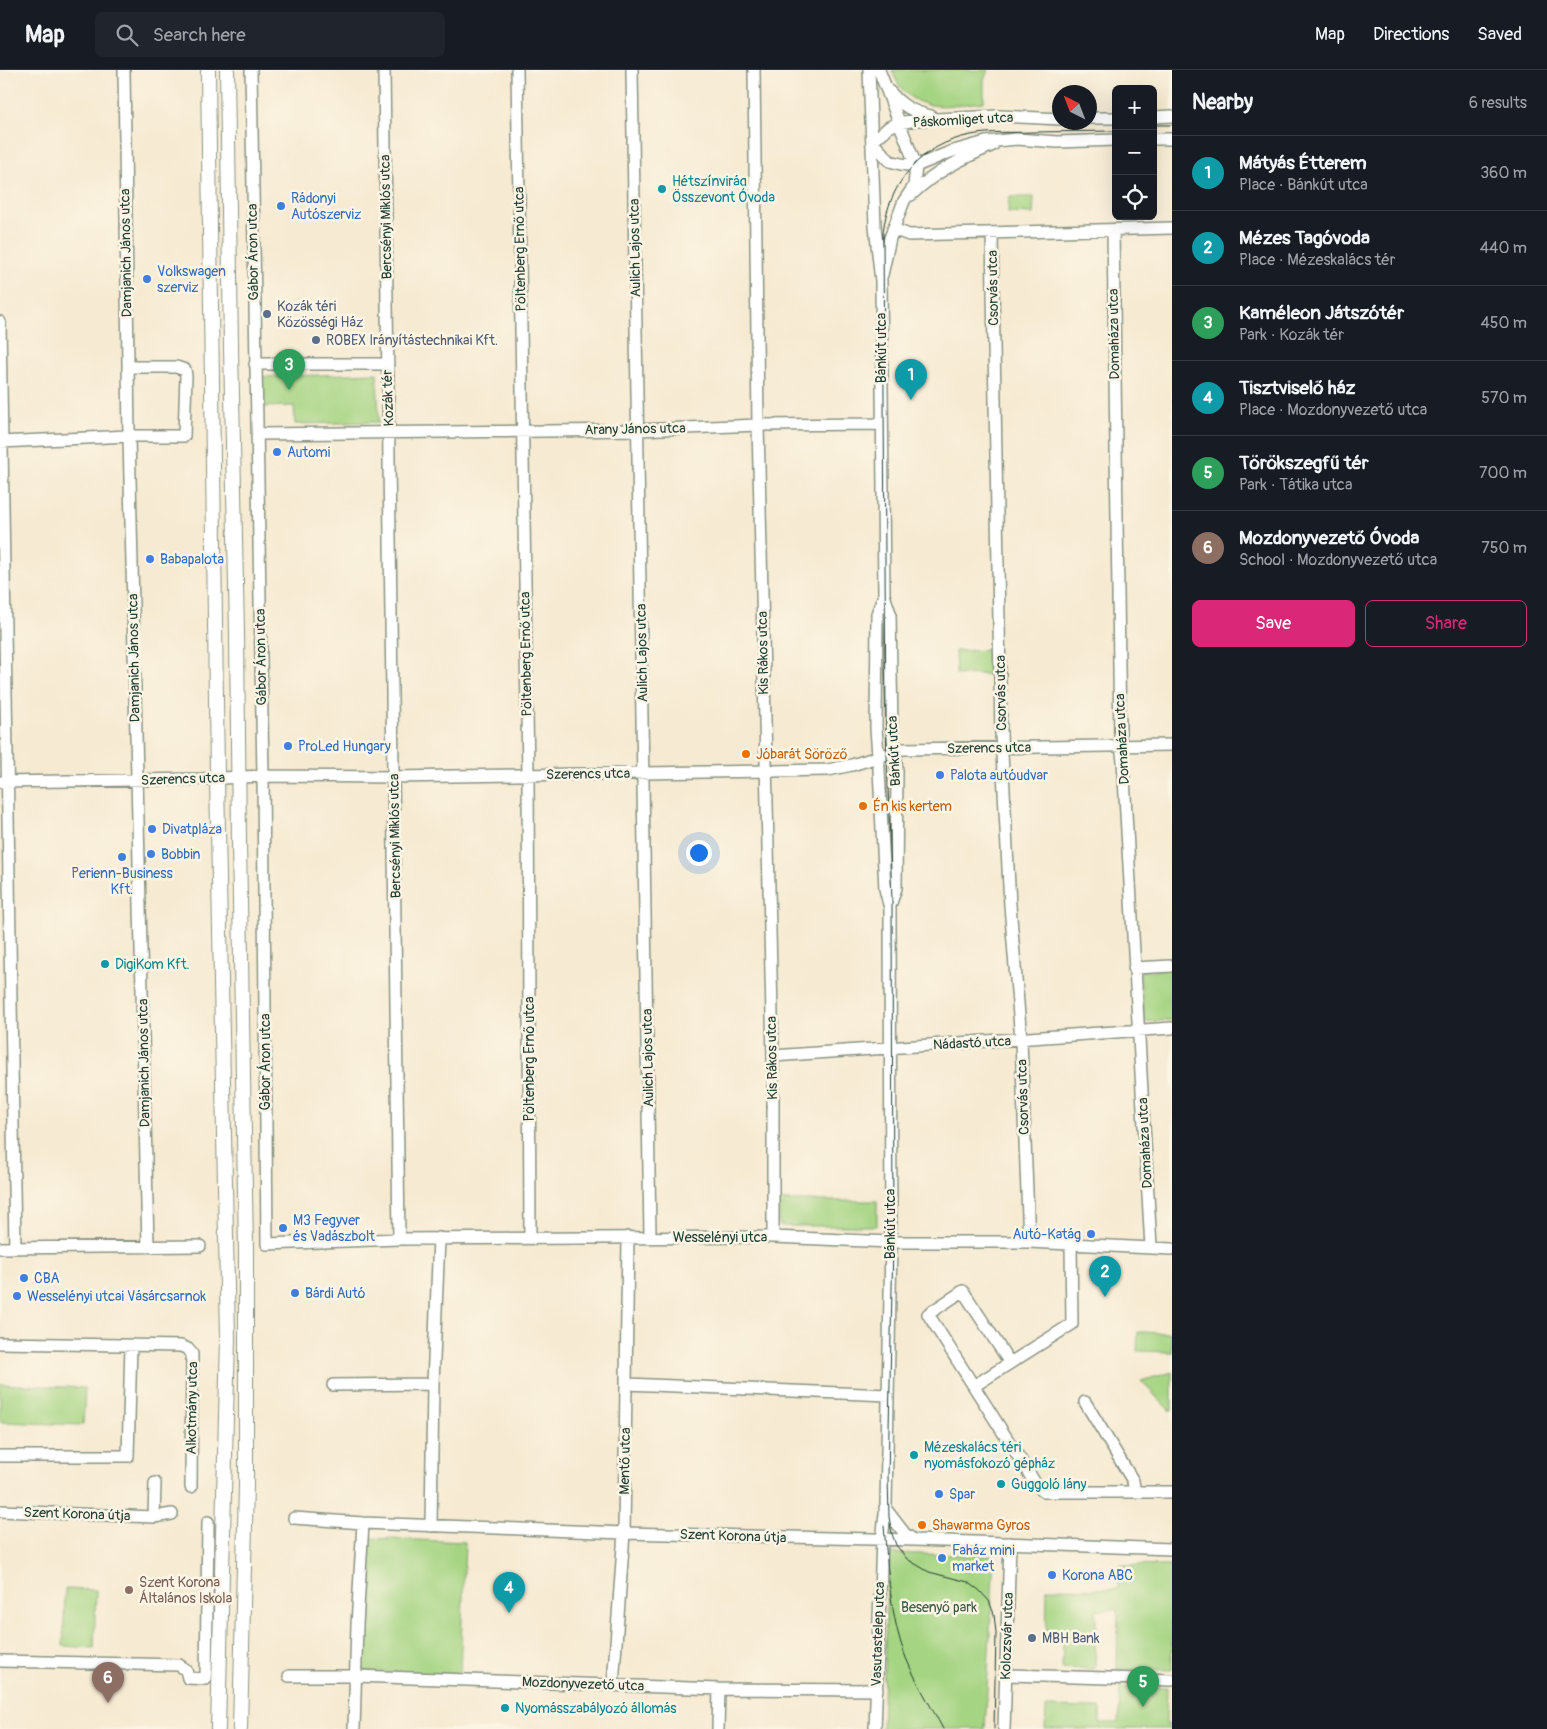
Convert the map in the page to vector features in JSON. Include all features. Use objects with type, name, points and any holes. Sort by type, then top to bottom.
[{"type":"main road","points":[[208,71],[228,1338],[218,1729]]},
{"type":"main road","points":[[227,71],[246,1250],[246,1485],[240,1729]]},
{"type":"street","name":"Damjanich János utca","points":[[124,70],[136,780],[148,1247]]},
{"type":"street","name":"Gábor Áron utca","points":[[251,70],[263,776],[267,1244]]},
{"type":"street","name":"Bercsényi Miklós utca","points":[[384,70],[387,364]]},
{"type":"street","name":"Pöltenberg Ernő utca","points":[[517,70],[528,775],[530,1238]]},
{"type":"street","name":"Aulich Lajos utca","points":[[632,70],[650,1236]]},
{"type":"street","name":"Kis Rákos utca","points":[[754,70],[758,425],[772,1056],[772,1236]]},
{"type":"street","name":"Bánkút utca","points":[[869,70],[875,226],[881,281],[884,595],[890,613],[892,727],[895,751],[897,815],[896,888],[890,908]]},
{"type":"street","points":[[872,142],[890,160],[916,166],[879,70]]},
{"type":"street","points":[[885,87],[902,105],[909,109],[942,119]]},
{"type":"street","name":"Páskomliget utca","points":[[872,142],[883,132],[899,123],[999,116],[1052,119]]},
{"type":"street","points":[[1157,117],[1172,116]]},
{"type":"street","points":[[1097,118],[1112,118]]},
{"type":"street","points":[[1157,140],[1172,139]]},
{"type":"street","name":"Páskomliget utca","points":[[916,166],[970,145],[1006,140],[1057,142],[1112,140]]},
{"type":"street","name":"Páskomliget utca","points":[[904,201],[941,170],[1006,140]]},
{"type":"street","name":"Bánkút utca","points":[[881,281],[893,230],[904,201],[914,186],[916,166]]},
{"type":"street","points":[[893,230],[909,235],[1172,228]]},
{"type":"street","name":"Domaháza utca","points":[[1113,230],[1120,746],[1123,760],[1151,1247]]},
{"type":"street","name":"Csorvás utca","points":[[992,233],[1002,748],[1010,905],[1021,1040],[1029,1242]]},
{"type":"street","points":[[0,322],[4,782],[15,1248]]},
{"type":"street","name":"Kozák tér","points":[[255,364],[387,364],[389,433],[257,434]]},
{"type":"street","points":[[1,442],[129,436],[184,436],[186,376],[184,370],[176,367],[128,367]]},
{"type":"street","name":"Arany János utca","points":[[389,433],[638,430],[758,425],[881,424]]},
{"type":"street","name":"Bercsényi Miklós utca","points":[[389,433],[399,1239]]},
{"type":"street","name":"Bánkút utca","points":[[882,1540],[886,1508],[891,1242],[890,908],[885,890],[876,728],[877,614],[884,595]]},
{"type":"street","name":"Szerencs utca","points":[[4,782],[263,776],[394,777],[828,770],[909,748],[1172,745]]},
{"type":"street","points":[[1134,968],[1172,966]]},
{"type":"street","name":"Nádastó utca","points":[[772,1056],[1172,1028]]},
{"type":"street","name":"Wesselényi utca","points":[[267,1244],[439,1238],[772,1236],[891,1242],[1029,1242],[1172,1249]]},
{"type":"street","name":"Mentő utca","points":[[613,1685],[624,1533],[628,1237]]},
{"type":"street","points":[[431,1526],[433,1384],[439,1238]]},
{"type":"street","points":[[974,1386],[1072,1324],[1071,1244]]},
{"type":"street","points":[[0,1248],[200,1246]]},
{"type":"street","points":[[1010,1363],[964,1291],[928,1314],[1016,1454],[1037,1486],[1044,1492],[1172,1492]]},
{"type":"street","points":[[0,1343],[131,1345],[128,1456],[0,1456]]},
{"type":"street","name":"Alkotmány utca","points":[[131,1345],[181,1346],[188,1349],[192,1354],[191,1487]]},
{"type":"street","points":[[333,1385],[433,1384]]},
{"type":"street","points":[[627,1384],[888,1395]]},
{"type":"street","points":[[1085,1402],[1133,1481],[1135,1492]]},
{"type":"street","points":[[154,1517],[155,1483]]},
{"type":"street","points":[[886,1508],[904,1534],[914,1540]]},
{"type":"street","name":"Szent Korona útja","points":[[0,1511],[170,1517]]},
{"type":"street","name":"Szent Korona útja","points":[[294,1518],[363,1524],[1172,1549]]},
{"type":"street","points":[[0,1661],[179,1665],[186,1670],[188,1678],[206,1679],[208,1522]]},
{"type":"street","points":[[354,1729],[357,1624],[363,1524]]},
{"type":"street","name":"Vasutastelep utca","points":[[875,1729],[882,1540]]},
{"type":"street","name":"Kolozsvár utca","points":[[1004,1729],[1010,1543]]},
{"type":"street","points":[[1006,1675],[1172,1680]]},
{"type":"street","name":"Mozdonyvezető utca","points":[[289,1676],[356,1676],[719,1690],[877,1690]]},
{"type":"street","points":[[718,1729],[719,1690]]},
{"type":"green space","points":[[892,70],[989,70],[984,79],[984,102],[942,106],[918,101],[908,95],[899,85]]},
{"type":"green space","points":[[1009,197],[1034,197],[1033,214],[1008,213]]},
{"type":"green space","points":[[377,373],[379,422],[295,424],[294,406],[261,407],[260,377]]},
{"type":"green space","points":[[990,650],[990,674],[956,675],[955,651]]},
{"type":"green space","points":[[1172,969],[1172,1020],[1144,1022],[1140,971]]},
{"type":"green space","points":[[779,1201],[877,1201],[877,1226],[779,1226]]},
{"type":"green space","points":[[1138,1332],[1172,1333],[1172,1352],[1137,1351]]},
{"type":"green space","points":[[1172,1372],[1172,1411],[1170,1411],[1141,1381]]},
{"type":"green space","points":[[0,1384],[85,1388],[83,1425],[0,1422]]},
{"type":"green space","points":[[368,1538],[465,1542],[460,1675],[362,1671]]},
{"type":"green space","name":"Besenyő park","points":[[888,1553],[994,1556],[985,1729],[882,1729]]},
{"type":"green space","points":[[1119,1565],[1172,1566],[1172,1670],[1117,1669],[1118,1610],[1096,1610],[1095,1669],[1062,1668],[1063,1643],[1046,1643],[1047,1588],[1118,1589]]},
{"type":"green space","points":[[65,1589],[96,1590],[94,1648],[63,1646]]},
{"type":"green space","points":[[1120,1687],[1167,1688],[1166,1724],[1172,1725],[1172,1729],[1045,1729],[1046,1707],[1100,1708],[1100,1723],[1119,1723]]},
{"type":"tram line","points":[[1157,125],[1172,125]]},
{"type":"tram line","points":[[994,1729],[996,1633],[994,1614],[989,1601],[968,1582],[929,1572],[907,1559],[896,1545],[889,1517],[888,1476],[893,1242],[892,901],[886,727],[883,232],[886,214],[900,182],[910,169],[937,147],[953,140],[979,134],[1112,131]]},
{"type":"tram line","points":[[884,1526],[890,1593],[896,1626],[914,1676],[943,1729]]},
{"type":"place","name":"Hétszínvirág Összevont Óvoda","points":[[662,189]]},
{"type":"place","name":"Rádonyi Autószerviz","points":[[281,206]]},
{"type":"place","name":"Volkswagen szerviz","points":[[147,279]]},
{"type":"place","name":"Kozák téri Közösségi Ház","points":[[267,314]]},
{"type":"place","name":"ROBEX Irányítástechnikai Kft.","points":[[316,340]]},
{"type":"place","name":"Kaméleon Játszótér","points":[[289,390]]},
{"type":"place","name":"Mátyás Étterem","points":[[911,400]]},
{"type":"place","name":"Automi","points":[[277,452]]},
{"type":"place","name":"Babapalota","points":[[150,559]]},
{"type":"place","name":"ProLed Hungary","points":[[288,746]]},
{"type":"place","name":"Jóbarát Söröző","points":[[746,754]]},
{"type":"place","name":"Palota autóudvar","points":[[940,775]]},
{"type":"place","name":"Én kis kertem","points":[[863,806]]},
{"type":"place","name":"Divatpláza","points":[[152,829]]},
{"type":"place","name":"Bobbin","points":[[151,854]]},
{"type":"place","name":"Perienn-Business Kft.","points":[[122,857]]},
{"type":"place","name":"DigiKom Kft.","points":[[105,964]]},
{"type":"place","name":"M3 Fegyver és Vadászbolt","points":[[283,1228]]},
{"type":"place","name":"Autó-Katág","points":[[1091,1234]]},
{"type":"place","name":"CBA","points":[[24,1278]]},
{"type":"place","name":"Bárdi Autó","points":[[295,1293]]},
{"type":"place","name":"Wesselényi utcai Vásárcsarnok","points":[[17,1296]]},
{"type":"place","name":"Mézes Tagóvoda","points":[[1105,1297]]},
{"type":"place","name":"Mézeskalács téri nyomásfokozó gépház","points":[[914,1455]]},
{"type":"place","name":"Guggoló lány","points":[[1001,1484]]},
{"type":"place","name":"Spar","points":[[939,1494]]},
{"type":"place","name":"Shawarma Gyros","points":[[922,1525]]},
{"type":"place","name":"Faház mini market","points":[[942,1558]]},
{"type":"place","name":"Korona ABC","points":[[1052,1575]]},
{"type":"place","name":"Szent Korona Általános Iskola","points":[[129,1590]]},
{"type":"place","name":"Tisztviselő ház","points":[[509,1613]]},
{"type":"place","name":"MBH Bank","points":[[1032,1638]]},
{"type":"place","name":"Mozdonyvezető Óvoda","points":[[108,1703]]},
{"type":"place","name":"Törökszegfű tér","points":[[1143,1707]]},
{"type":"place","name":"Nyomásszabályozó állomás","points":[[505,1708]]}]
